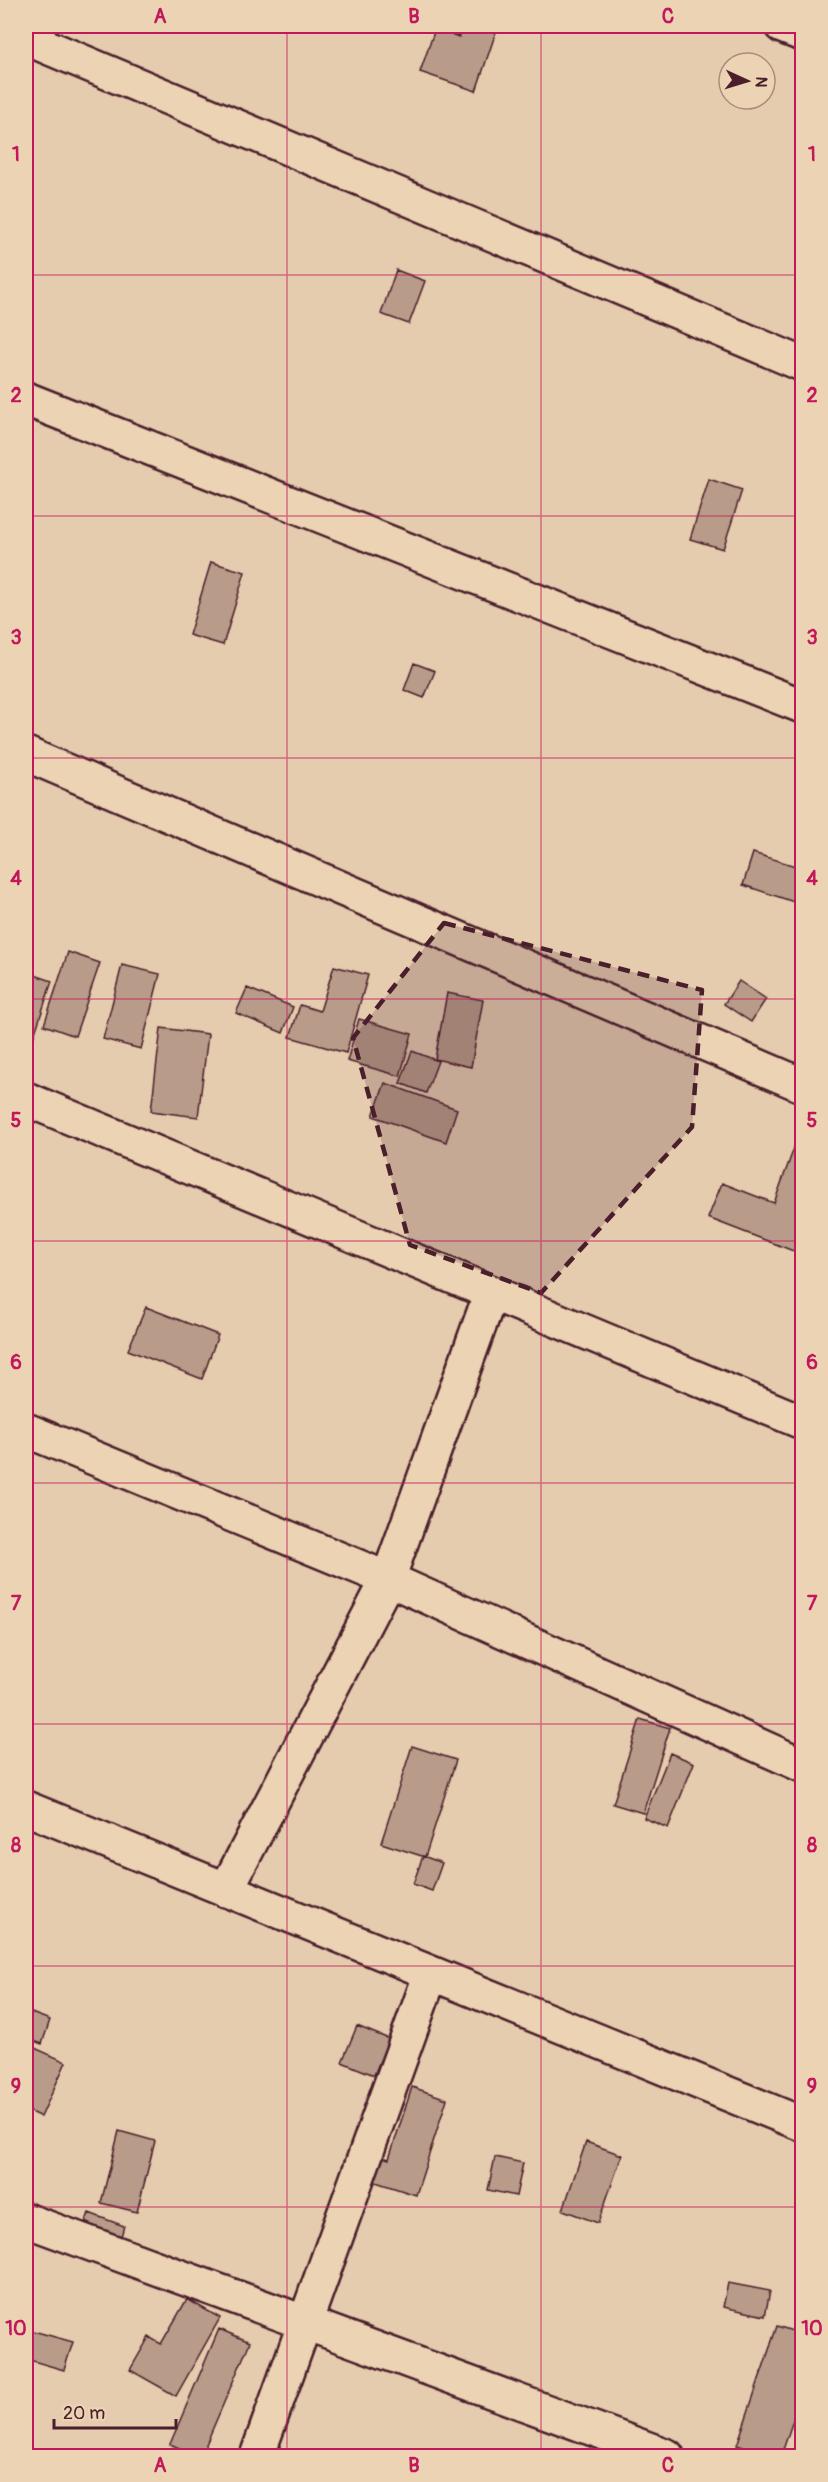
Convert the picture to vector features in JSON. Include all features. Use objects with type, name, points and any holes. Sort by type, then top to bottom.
[{"type":"street","points":[[782,26],[802,34]]},
{"type":"street","points":[[26,38],[802,364]]},
{"type":"street","points":[[26,399],[802,706]]},
{"type":"street","points":[[26,754],[802,1084]]},
{"type":"street","points":[[26,1099],[802,1422]]},
{"type":"street","points":[[226,1890],[388,1579],[491,1293]]},
{"type":"street","points":[[26,1430],[388,1579],[802,1765]]},
{"type":"street","points":[[26,1808],[802,2124]]},
{"type":"street","points":[[257,2457],[431,1973]]},
{"type":"street","points":[[26,2220],[305,2321],[667,2457]]},
{"type":"highlighted area","points":[[444,923],[702,990],[692,1127],[541,1293],[410,1245],[353,1038]]},
{"type":"building","points":[[463,26],[498,26],[476,91],[420,72],[435,29],[459,37]]},
{"type":"building","points":[[396,270],[425,281],[409,324],[381,314]]},
{"type":"building","points":[[709,479],[742,490],[723,549],[690,539]]},
{"type":"building","points":[[211,562],[245,572],[223,645],[189,635]]},
{"type":"building","points":[[414,663],[435,671],[424,698],[404,690]]},
{"type":"building","points":[[753,853],[802,868],[802,885],[797,903],[743,885]]},
{"type":"building","points":[[68,952],[100,963],[75,1036],[44,1025]]},
{"type":"building","points":[[122,965],[160,974],[141,1049],[103,1039]]},
{"type":"building","points":[[334,966],[368,975],[346,1053],[290,1037],[300,1005],[320,1011]]},
{"type":"building","points":[[26,972],[52,981],[28,1054],[26,1053]]},
{"type":"building","points":[[739,981],[766,999],[751,1022],[724,1004]]},
{"type":"building","points":[[247,988],[293,1007],[283,1033],[236,1013]]},
{"type":"building","points":[[447,993],[483,1000],[471,1067],[435,1059]]},
{"type":"building","points":[[359,1019],[412,1034],[400,1076],[347,1061]]},
{"type":"building","points":[[161,1028],[208,1034],[198,1117],[151,1111]]},
{"type":"building","points":[[412,1051],[438,1061],[426,1093],[400,1083]]},
{"type":"building","points":[[385,1083],[457,1109],[446,1142],[373,1116]]},
{"type":"building","points":[[802,1126],[802,1235],[796,1252],[708,1218],[722,1183],[774,1203]]},
{"type":"building","points":[[146,1307],[218,1335],[202,1379],[128,1350]]},
{"type":"building","points":[[640,1719],[670,1728],[643,1813],[613,1804]]},
{"type":"building","points":[[412,1746],[456,1760],[425,1857],[381,1843]]},
{"type":"building","points":[[670,1753],[694,1763],[668,1828],[644,1818]]},
{"type":"building","points":[[423,1856],[442,1863],[432,1891],[413,1884]]},
{"type":"building","points":[[26,2011],[50,2020],[42,2044],[26,2038]]},
{"type":"building","points":[[357,2026],[389,2039],[374,2075],[342,2062]]},
{"type":"building","points":[[26,2044],[66,2062],[41,2117],[26,2110]]},
{"type":"building","points":[[412,2087],[447,2099],[416,2195],[357,2176],[364,2151],[389,2159]]},
{"type":"building","points":[[119,2131],[155,2141],[137,2212],[101,2203]]},
{"type":"building","points":[[586,2142],[622,2155],[598,2223],[563,2210]]},
{"type":"building","points":[[495,2157],[523,2163],[516,2196],[488,2190]]},
{"type":"building","points":[[89,2213],[124,2226],[118,2247],[81,2235]]},
{"type":"building","points":[[728,2283],[770,2291],[765,2316],[723,2307]]},
{"type":"building","points":[[187,2299],[220,2318],[176,2396],[130,2370],[149,2337],[161,2344]]},
{"type":"building","points":[[777,2326],[802,2334],[802,2393],[781,2456],[772,2456],[737,2445]]},
{"type":"building","points":[[26,2329],[73,2342],[64,2370],[26,2359]]},
{"type":"building","points":[[219,2329],[250,2342],[201,2456],[198,2456],[170,2444]]}]
